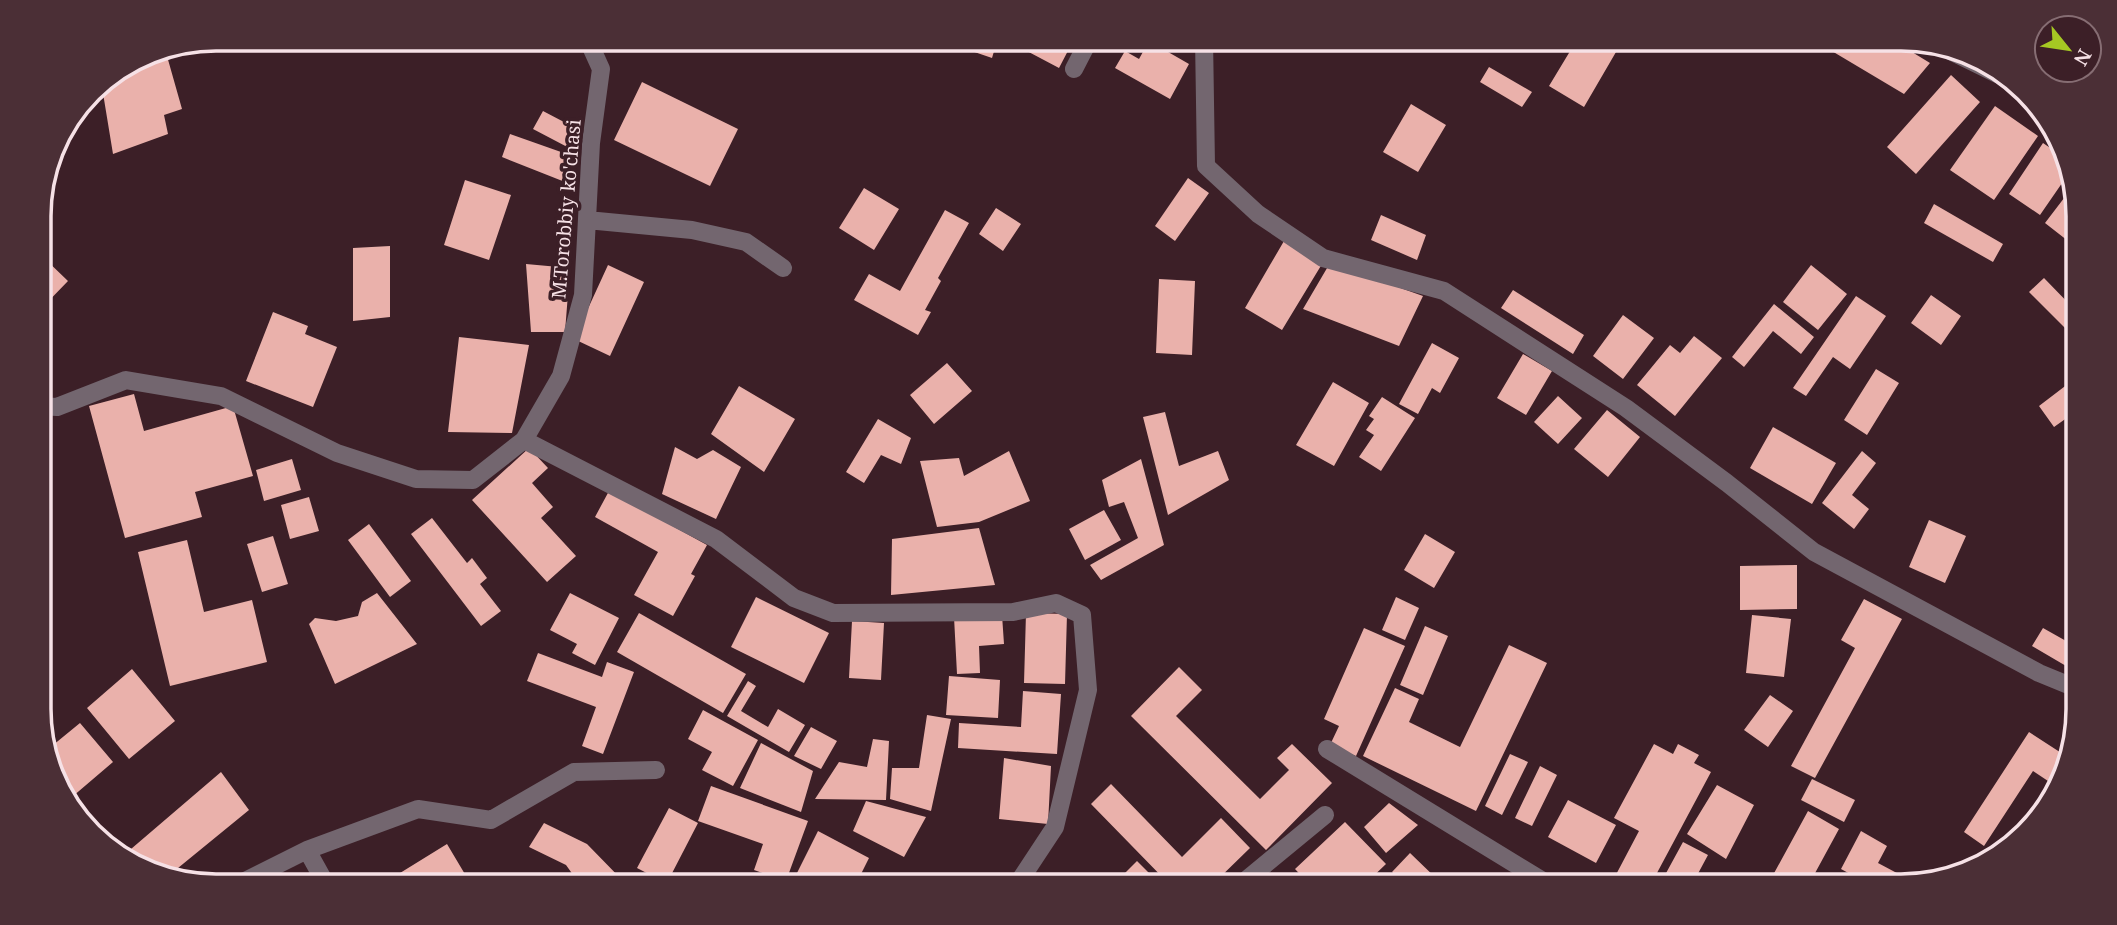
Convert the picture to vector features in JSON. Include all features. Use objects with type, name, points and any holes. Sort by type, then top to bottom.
[{"type":"street","name":"M.Torobbiy ko'chasi","points":[[51,407],[57,407],[125,380],[221,396],[337,453],[416,479],[473,480],[524,440],[561,376],[583,295],[592,144],[601,69],[593,51]]},
{"type":"street","points":[[1074,69],[1083,51]]},
{"type":"street","points":[[1204,51],[1206,166],[1258,214],[1323,258],[1444,291],[1626,408],[1814,552],[2039,673],[2066,684]]},
{"type":"street","points":[[587,220],[692,230],[746,242],[783,268]]},
{"type":"street","points":[[524,440],[716,539],[794,598],[833,613],[1013,612],[1056,603],[1082,615],[1088,690],[1055,827],[1024,874]]},
{"type":"street","points":[[1327,749],[1530,874]]},
{"type":"street","points":[[260,874],[307,850],[418,809],[491,820],[574,772],[656,770]]},
{"type":"street","points":[[1254,874],[1325,815]]},
{"type":"street","points":[[307,850],[320,874]]},
{"type":"building","points":[[972,51],[994,51],[992,58]]},
{"type":"building","points":[[1027,51],[1068,51],[1059,68]]},
{"type":"building","points":[[1125,51],[1139,59],[1143,51],[1166,51],[1189,64],[1170,99],[1115,68]]},
{"type":"building","points":[[1570,51],[1617,51],[1584,107],[1549,86]]},
{"type":"building","points":[[1832,51],[1910,51],[1930,63],[1904,94]]},
{"type":"building","points":[[168,58],[182,109],[164,115],[168,134],[113,154],[103,95],[133,73]]},
{"type":"building","points":[[1489,67],[1532,92],[1522,107],[1480,82]]},
{"type":"building","points":[[1951,75],[1980,102],[1916,174],[1887,147]]},
{"type":"building","points":[[642,82],[738,129],[710,186],[614,140]]},
{"type":"building","points":[[1411,104],[1446,125],[1418,172],[1383,152]]},
{"type":"building","points":[[1995,106],[2038,136],[1994,200],[1950,170]]},
{"type":"building","points":[[543,111],[583,132],[573,150],[533,129]]},
{"type":"building","points":[[510,134],[578,158],[565,182],[502,157]]},
{"type":"building","points":[[2043,143],[2053,150],[2063,182],[2040,215],[2009,194]]},
{"type":"building","points":[[1188,178],[1209,193],[1175,241],[1155,226]]},
{"type":"building","points":[[465,180],[511,195],[489,260],[444,245]]},
{"type":"building","points":[[864,188],[899,209],[874,250],[839,228]]},
{"type":"building","points":[[2065,197],[2066,239],[2045,223]]},
{"type":"building","points":[[1934,204],[2003,244],[1993,262],[1924,223]]},
{"type":"building","points":[[996,208],[1021,224],[1003,251],[979,234]]},
{"type":"building","points":[[945,210],[969,223],[938,278],[941,281],[925,310],[931,312],[918,335],[854,300],[869,274],[900,291]]},
{"type":"building","points":[[1381,215],[1426,235],[1417,260],[1371,240]]},
{"type":"building","points":[[1284,241],[1322,264],[1282,330],[1245,308]]},
{"type":"building","points":[[390,246],[390,317],[353,321],[353,248]]},
{"type":"building","points":[[1330,263],[1423,296],[1399,346],[1303,309]]},
{"type":"building","points":[[526,264],[570,268],[565,332],[531,332]]},
{"type":"building","points":[[51,265],[68,281],[51,299]]},
{"type":"building","points":[[608,265],[644,282],[610,356],[574,339]]},
{"type":"building","points":[[1811,265],[1847,294],[1818,330],[1783,302]]},
{"type":"building","points":[[2044,278],[2066,301],[2066,329],[2029,292]]},
{"type":"building","points":[[1159,279],[1195,281],[1192,355],[1156,353]]},
{"type":"building","points":[[1513,290],[1584,335],[1573,354],[1501,308]]},
{"type":"building","points":[[1931,295],[1961,316],[1941,345],[1911,323]]},
{"type":"building","points":[[1856,296],[1886,316],[1850,369],[1833,357],[1806,396],[1793,388]]},
{"type":"building","points":[[1774,304],[1814,337],[1801,354],[1773,331],[1744,367],[1732,357]]},
{"type":"building","points":[[273,312],[308,326],[305,334],[337,347],[313,407],[246,381]]},
{"type":"building","points":[[1623,315],[1654,338],[1623,379],[1593,356]]},
{"type":"building","points":[[1694,336],[1722,358],[1675,416],[1637,385],[1670,345],[1680,353]]},
{"type":"building","points":[[459,337],[529,345],[512,433],[448,432]]},
{"type":"building","points":[[1432,343],[1459,358],[1440,393],[1432,388],[1418,414],[1399,404]]},
{"type":"building","points":[[1523,354],[1552,371],[1526,415],[1497,398]]},
{"type":"building","points":[[947,363],[972,391],[934,424],[910,395]]},
{"type":"building","points":[[1876,369],[1899,383],[1867,435],[1844,420]]},
{"type":"building","points":[[1333,382],[1369,403],[1334,466],[1296,445]]},
{"type":"building","points":[[2066,385],[2066,418],[2054,427],[2039,406]]},
{"type":"building","points":[[739,386],[795,419],[764,472],[711,434]]},
{"type":"building","points":[[134,394],[144,431],[233,406],[253,476],[195,492],[202,517],[125,538],[89,406]]},
{"type":"building","points":[[1558,396],[1582,418],[1558,444],[1534,422]]},
{"type":"building","points":[[1382,397],[1415,418],[1381,471],[1359,457],[1374,435],[1366,430],[1374,419],[1369,416]]},
{"type":"building","points":[[1607,410],[1640,437],[1608,477],[1574,449]]},
{"type":"building","points":[[1165,412],[1179,466],[1218,451],[1229,480],[1168,515],[1143,417]]},
{"type":"building","points":[[878,419],[911,438],[901,464],[881,455],[864,483],[846,472]]},
{"type":"building","points":[[1773,427],[1836,463],[1812,504],[1750,468]]},
{"type":"building","points":[[675,447],[697,459],[713,450],[741,467],[716,519],[662,494]]},
{"type":"building","points":[[529,448],[548,468],[532,483],[553,507],[541,518],[576,556],[547,582],[472,500]]},
{"type":"building","points":[[1009,451],[1030,501],[979,522],[937,527],[920,461],[959,458],[964,476]]},
{"type":"building","points":[[1862,451],[1876,463],[1852,495],[1869,509],[1854,529],[1822,503]]},
{"type":"building","points":[[292,459],[301,490],[264,501],[256,470]]},
{"type":"building","points":[[1141,459],[1164,545],[1101,580],[1090,565],[1138,538],[1124,502],[1109,507],[1102,480]]},
{"type":"building","points":[[609,491],[707,545],[691,574],[695,576],[673,616],[634,595],[658,552],[595,517]]},
{"type":"building","points":[[309,497],[319,531],[290,539],[281,505]]},
{"type":"building","points":[[1104,510],[1121,540],[1085,560],[1069,529]]},
{"type":"building","points":[[432,518],[467,563],[472,558],[487,578],[480,584],[501,611],[481,626],[411,534]]},
{"type":"building","points":[[1929,520],[1966,536],[1945,583],[1909,567]]},
{"type":"building","points":[[369,524],[411,581],[390,597],[348,540]]},
{"type":"building","points":[[979,528],[995,585],[891,595],[892,539]]},
{"type":"building","points":[[1425,534],[1455,552],[1434,588],[1404,570]]},
{"type":"building","points":[[273,536],[288,584],[262,592],[247,544]]},
{"type":"building","points":[[187,540],[204,612],[252,600],[267,662],[170,686],[138,552]]},
{"type":"building","points":[[1797,565],[1797,609],[1740,610],[1740,566]]},
{"type":"building","points":[[377,593],[417,644],[335,684],[309,624],[315,618],[336,621],[358,616],[362,602]]},
{"type":"building","points":[[570,593],[619,618],[595,665],[572,653],[577,644],[550,630]]},
{"type":"building","points":[[756,597],[829,633],[804,683],[731,647]]},
{"type":"building","points":[[1396,597],[1419,608],[1405,640],[1382,630]]},
{"type":"building","points":[[1864,599],[1902,619],[1815,778],[1791,766],[1855,648],[1841,640]]},
{"type":"building","points":[[639,613],[746,674],[723,713],[617,652]]},
{"type":"building","points":[[1026,613],[1067,614],[1065,684],[1024,683]]},
{"type":"building","points":[[1002,615],[1004,644],[979,646],[980,673],[957,674],[954,617]]},
{"type":"building","points":[[1752,615],[1791,619],[1784,677],[1746,673]]},
{"type":"building","points":[[852,621],[884,623],[881,680],[849,678]]},
{"type":"building","points":[[1425,626],[1448,636],[1423,695],[1400,685]]},
{"type":"building","points":[[1364,628],[1405,646],[1356,756],[1330,745],[1339,726],[1324,719]]},
{"type":"building","points":[[2043,628],[2066,641],[2066,666],[2032,646]]},
{"type":"building","points":[[1509,645],[1547,663],[1476,811],[1363,756],[1395,688],[1419,699],[1409,722],[1460,747]]},
{"type":"building","points":[[538,653],[602,677],[607,662],[634,672],[603,754],[582,746],[596,707],[527,681]]},
{"type":"building","points":[[1179,667],[1202,690],[1176,716],[1260,799],[1289,770],[1277,758],[1292,744],[1332,783],[1266,850],[1131,716]]},
{"type":"building","points":[[132,669],[175,721],[129,759],[87,708]]},
{"type":"building","points":[[949,676],[1000,680],[998,718],[946,715]]},
{"type":"building","points":[[748,681],[756,686],[741,711],[768,727],[778,709],[805,725],[789,752],[727,716]]},
{"type":"building","points":[[1023,691],[1061,694],[1057,754],[958,748],[959,723],[1021,727]]},
{"type":"building","points":[[1770,695],[1793,711],[1768,747],[1744,730]]},
{"type":"building","points":[[703,710],[758,740],[733,786],[702,770],[712,752],[688,739]]},
{"type":"building","points":[[927,715],[951,719],[931,811],[890,799],[892,768],[919,768]]},
{"type":"building","points":[[80,723],[113,762],[75,795],[63,773],[54,744]]},
{"type":"building","points":[[811,727],[837,741],[821,769],[794,756]]},
{"type":"building","points":[[2029,732],[2060,752],[2049,782],[2033,771],[1984,846],[1964,832]]},
{"type":"building","points":[[873,739],[889,741],[886,800],[815,799],[839,762],[867,767]]},
{"type":"building","points":[[761,743],[813,771],[801,812],[740,788]]},
{"type":"building","points":[[1654,744],[1673,754],[1678,744],[1699,755],[1694,763],[1711,772],[1656,874],[1616,874],[1639,831],[1614,818]]},
{"type":"building","points":[[1510,754],[1528,762],[1502,815],[1485,806]]},
{"type":"building","points":[[1004,758],[1051,766],[1048,824],[999,819]]},
{"type":"building","points":[[1540,766],[1557,775],[1532,826],[1515,818]]},
{"type":"building","points":[[221,772],[249,810],[176,870],[152,862],[130,850]]},
{"type":"building","points":[[1812,779],[1855,800],[1844,822],[1801,800]]},
{"type":"building","points":[[1111,784],[1182,857],[1221,818],[1250,848],[1223,874],[1159,874],[1091,804]]},
{"type":"building","points":[[1717,785],[1754,805],[1726,859],[1687,834]]},
{"type":"building","points":[[711,786],[808,821],[789,874],[766,874],[754,870],[763,844],[698,821]]},
{"type":"building","points":[[1568,800],[1616,825],[1596,863],[1548,837]]},
{"type":"building","points":[[866,801],[926,817],[904,857],[853,831]]},
{"type":"building","points":[[1389,803],[1418,825],[1386,853],[1364,827]]},
{"type":"building","points":[[669,808],[698,823],[672,874],[649,874],[637,868]]},
{"type":"building","points":[[1808,811],[1839,829],[1815,874],[1774,874]]},
{"type":"building","points":[[1345,822],[1386,864],[1376,874],[1300,874],[1295,869]]},
{"type":"building","points":[[544,823],[587,844],[616,874],[572,874],[566,865],[529,847]]},
{"type":"building","points":[[818,831],[869,858],[861,874],[797,873]]},
{"type":"building","points":[[1861,831],[1887,846],[1878,863],[1899,874],[1850,874],[1841,869]]},
{"type":"building","points":[[1683,842],[1708,855],[1698,874],[1666,874]]},
{"type":"building","points":[[447,844],[465,874],[398,874]]},
{"type":"building","points":[[1410,853],[1432,874],[1394,874],[1392,872]]},
{"type":"building","points":[[1137,861],[1150,874],[1124,874]]}]
